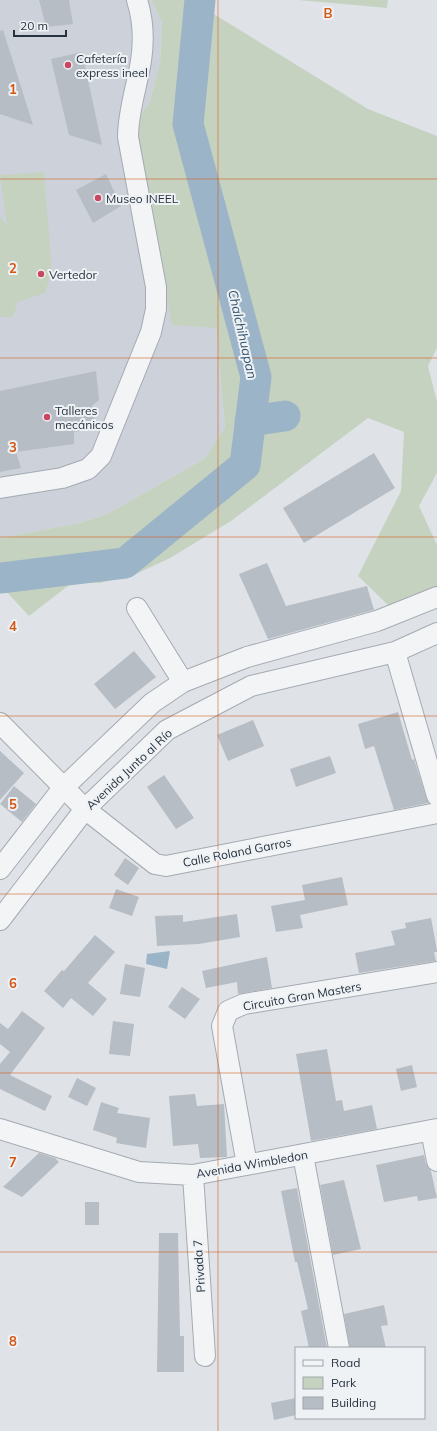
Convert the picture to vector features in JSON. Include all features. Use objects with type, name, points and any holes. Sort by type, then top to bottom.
[{"type":"street","points":[[0,488],[62,478],[88,469],[101,456],[152,332],[156,309],[156,287],[128,137],[128,123],[142,59],[142,16],[138,0]]},
{"type":"street","points":[[0,869],[63,788],[152,703],[183,682],[247,657],[377,622],[437,597]]},
{"type":"street","points":[[137,608],[183,682]]},
{"type":"street","name":"Avenida Junto al Río","points":[[0,920],[86,809],[167,730],[251,686],[394,652],[437,633]]},
{"type":"street","points":[[394,652],[437,796]]},
{"type":"street","name":"Calle Roland Garros","points":[[0,723],[63,788],[86,809],[155,864],[166,866],[437,813]]},
{"type":"street","name":"Circuito Gran Masters","points":[[247,1165],[222,1026],[228,1011],[244,1004],[437,972]]},
{"type":"street","name":"Avenida Wimbledon","points":[[0,1129],[139,1172],[193,1175],[434,1129]]},
{"type":"street","points":[[434,1129],[437,1161]]},
{"type":"street","points":[[303,1155],[339,1347]]},
{"type":"street","name":"Privada 7","points":[[193,1175],[204,1356]]},
{"type":"shaded area","points":[[0,0],[151,0],[162,22],[160,62],[149,104],[132,124],[216,327],[225,427],[204,459],[107,514],[80,523],[0,538]]},
{"type":"green space","points":[[151,0],[191,0],[368,109],[437,136],[437,348],[428,366],[437,402],[437,473],[419,506],[437,545],[437,588],[389,606],[358,576],[401,491],[404,432],[368,418],[231,521],[170,558],[136,574],[100,583],[73,582],[29,616],[4,589],[0,589],[0,538],[80,523],[107,514],[204,459],[225,427],[216,328],[172,325],[134,150],[132,124],[149,104],[160,62],[162,22]]},
{"type":"green space","points":[[298,0],[388,0],[387,8]]},
{"type":"green space","points":[[44,172],[52,271],[45,293],[18,302],[13,317],[0,317],[0,217],[7,225],[0,175]]},
{"type":"water","points":[[170,951],[167,969],[146,964],[147,954]]},
{"type":"building","points":[[39,0],[69,0],[73,24],[46,27]]},
{"type":"building","points":[[3,30],[33,125],[0,114],[0,31]]},
{"type":"building","points":[[82,52],[102,145],[69,135],[51,59]]},
{"type":"building","name":"Museo INEEL","points":[[106,174],[121,206],[93,223],[76,190]]},
{"type":"building","name":"Talleres mecánicos","points":[[96,371],[99,400],[92,406],[96,428],[74,432],[74,444],[16,452],[21,468],[0,472],[0,391]]},
{"type":"building","points":[[374,453],[395,488],[304,543],[283,508]]},
{"type":"building","points":[[267,563],[286,606],[367,586],[374,610],[268,639],[239,574]]},
{"type":"building","points":[[134,651],[156,677],[115,709],[94,684]]},
{"type":"building","points":[[398,712],[412,760],[414,759],[428,803],[394,810],[374,746],[365,749],[358,724]]},
{"type":"building","points":[[253,720],[264,746],[228,761],[217,735]]},
{"type":"building","points":[[0,751],[24,773],[0,800]]},
{"type":"building","points":[[330,756],[336,773],[296,787],[290,769]]},
{"type":"building","points":[[164,775],[194,818],[176,829],[147,787]]},
{"type":"building","points":[[14,786],[36,804],[22,822],[0,804]]},
{"type":"building","points":[[125,858],[139,868],[128,885],[114,875]]},
{"type":"building","points":[[342,877],[348,905],[300,915],[303,928],[276,932],[271,906],[305,900],[302,885]]},
{"type":"building","points":[[116,889],[139,897],[132,916],[109,908]]},
{"type":"building","points":[[237,914],[240,937],[199,944],[157,946],[155,916],[183,915],[183,922]]},
{"type":"building","points":[[431,918],[437,950],[437,952],[434,952],[436,961],[359,973],[355,953],[395,945],[391,931],[406,928],[405,923]]},
{"type":"building","points":[[95,935],[115,952],[88,983],[107,999],[93,1016],[71,998],[63,1008],[44,991],[62,970],[64,971]]},
{"type":"building","points":[[267,957],[272,988],[238,994],[237,982],[206,988],[202,971]]},
{"type":"building","points":[[125,964],[145,968],[140,997],[120,994]]},
{"type":"building","points":[[182,987],[200,999],[185,1019],[168,1007]]},
{"type":"building","points":[[22,1011],[45,1028],[10,1075],[52,1096],[45,1111],[0,1089],[0,1064],[10,1052],[0,1044],[0,1023],[8,1029]]},
{"type":"building","points":[[113,1021],[134,1024],[130,1056],[109,1054]]},
{"type":"building","points":[[327,1049],[336,1101],[342,1100],[344,1111],[372,1105],[377,1129],[311,1141],[296,1054]]},
{"type":"building","points":[[412,1065],[417,1087],[401,1091],[396,1069]]},
{"type":"building","points":[[77,1078],[96,1088],[87,1106],[68,1097]]},
{"type":"building","points":[[195,1094],[197,1106],[224,1104],[227,1157],[200,1158],[198,1144],[173,1146],[169,1096]]},
{"type":"building","points":[[101,1102],[119,1108],[117,1113],[150,1118],[146,1148],[116,1143],[117,1138],[93,1130]]},
{"type":"building","points":[[39,1153],[55,1158],[59,1162],[22,1197],[3,1187]]},
{"type":"building","points":[[424,1155],[426,1164],[431,1171],[437,1198],[418,1201],[417,1196],[384,1202],[376,1165]]},
{"type":"building","points":[[344,1180],[361,1249],[333,1255],[320,1185]]},
{"type":"building","points":[[297,1188],[327,1347],[309,1347],[301,1311],[308,1309],[297,1262],[295,1262],[281,1191]]},
{"type":"building","points":[[85,1202],[99,1202],[99,1225],[85,1225]]},
{"type":"building","points":[[159,1233],[178,1233],[180,1336],[184,1336],[184,1372],[157,1372]]},
{"type":"building","points":[[384,1305],[388,1325],[381,1326],[386,1347],[350,1347],[344,1314]]},
{"type":"building","points":[[295,1398],[295,1415],[274,1420],[271,1403]]},
{"type":"waterway","name":"Chalchihuapan","points":[[0,578],[125,563],[245,465],[256,377],[188,124],[200,0]]},
{"type":"waterway","points":[[250,421],[285,416]]},
{"type":"place","name":"Cafetería express ineel","points":[[68,65]]},
{"type":"place","name":"Museo INEEL","points":[[98,198]]},
{"type":"place","name":"Vertedor","points":[[41,274]]},
{"type":"place","name":"Talleres mecánicos","points":[[47,417]]}]
